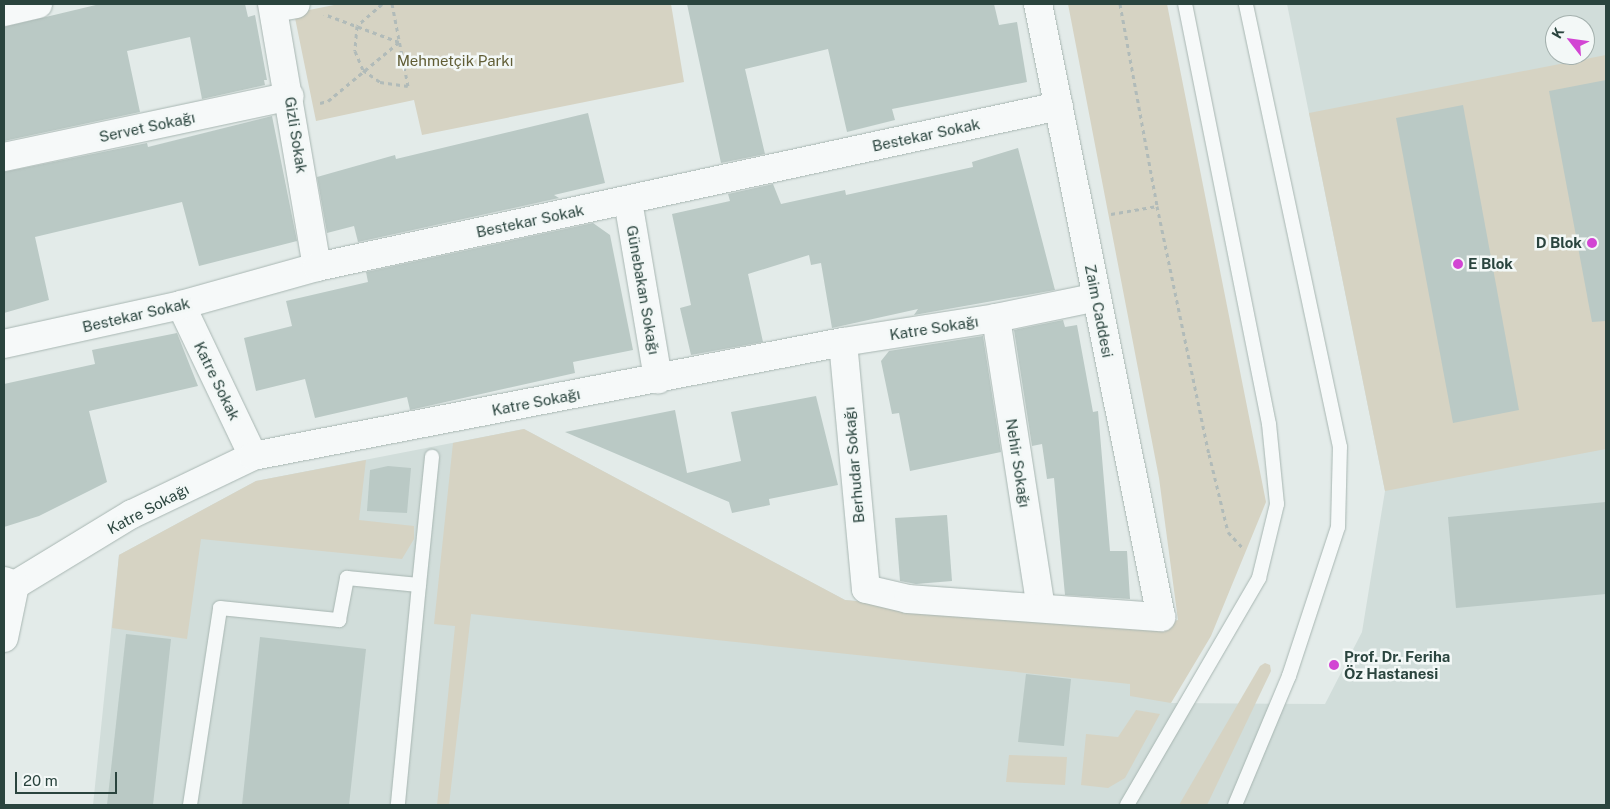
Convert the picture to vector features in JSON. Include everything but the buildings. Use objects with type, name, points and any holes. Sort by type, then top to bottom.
[{"type":"street","points":[[4,12],[38,4]]},
{"type":"street","name":"Zaim Caddesi","points":[[1038,4],[1161,618],[1041,608]]},
{"type":"street","name":"Gizli Sokak","points":[[290,7],[291,102],[317,267]]},
{"type":"street","name":"Servet Sokağı","points":[[4,157],[291,102]]},
{"type":"street","name":"Bestekar Sokak","points":[[4,344],[181,305],[317,267],[1059,106]]},
{"type":"street","name":"Günebakan Sokağı","points":[[628,200],[658,379]]},
{"type":"street","name":"Katre Sokağı","points":[[9,583],[132,514],[253,456],[843,342],[996,318],[1097,297]]},
{"type":"street","name":"Katre Sokak","points":[[181,305],[253,456]]},
{"type":"street","name":"Nehir Sokağı","points":[[996,318],[1041,608]]},
{"type":"street","name":"Berhudar Sokağı","points":[[843,342],[866,589],[908,599],[1041,608]]},
{"type":"street","points":[[4,638],[9,583]]},
{"type":"lane","points":[[1127,805],[1259,578],[1277,504],[1269,424],[1185,4]]},
{"type":"lane","points":[[1235,805],[1289,676],[1338,528],[1340,447],[1246,4]]},
{"type":"lane","points":[[398,805],[432,457]]},
{"type":"lane","points":[[190,805],[220,608],[339,620],[347,578],[419,585]]},
{"type":"path","points":[[382,4],[357,26],[356,51],[363,70],[380,82],[408,86],[392,4]]},
{"type":"path","points":[[1120,4],[1157,206],[1228,532],[1252,560],[1259,578]]},
{"type":"path","points":[[290,7],[357,26],[399,42]]},
{"type":"path","points":[[291,102],[328,101],[399,42]]},
{"type":"path","points":[[1081,220],[1157,206]]},
{"type":"shaded area","points":[[1287,4],[1606,4],[1606,805],[93,805],[119,555],[256,481],[524,429],[845,600],[1147,628],[1171,703],[1325,704],[1362,632],[1385,491]]},
{"type":"green space","name":"Mehmetçik Parkı","points":[[339,4],[671,4],[684,82],[422,135],[414,100],[316,121],[294,13]]},
{"type":"green space","points":[[1068,4],[1167,4],[1266,502],[1211,636],[1171,703],[1130,696],[1130,684],[471,614],[449,805],[437,805],[455,626],[434,624],[453,443],[524,429],[845,600],[1147,628],[1178,620],[1159,478]]},
{"type":"green space","points":[[1606,55],[1606,449],[1385,491],[1309,113],[1555,65],[1595,65],[1595,57]]},
{"type":"green space","points":[[366,460],[359,520],[414,526],[414,539],[402,559],[201,539],[187,639],[112,628],[119,555],[256,481]]},
{"type":"green space","points":[[1265,663],[1270,665],[1271,671],[1207,805],[1179,805],[1260,666]]},
{"type":"green space","points":[[1136,710],[1160,714],[1125,778],[1108,788],[1081,785],[1086,734],[1118,737]]},
{"type":"green space","points":[[1009,755],[1067,757],[1065,785],[1006,782]]},
{"type":"place","name":"D Blok","points":[[1592,243]]},
{"type":"place","name":"E Blok","points":[[1458,264]]},
{"type":"place","name":"Prof. Dr. Feriha Öz Hastanesi","points":[[1334,665]]}]
